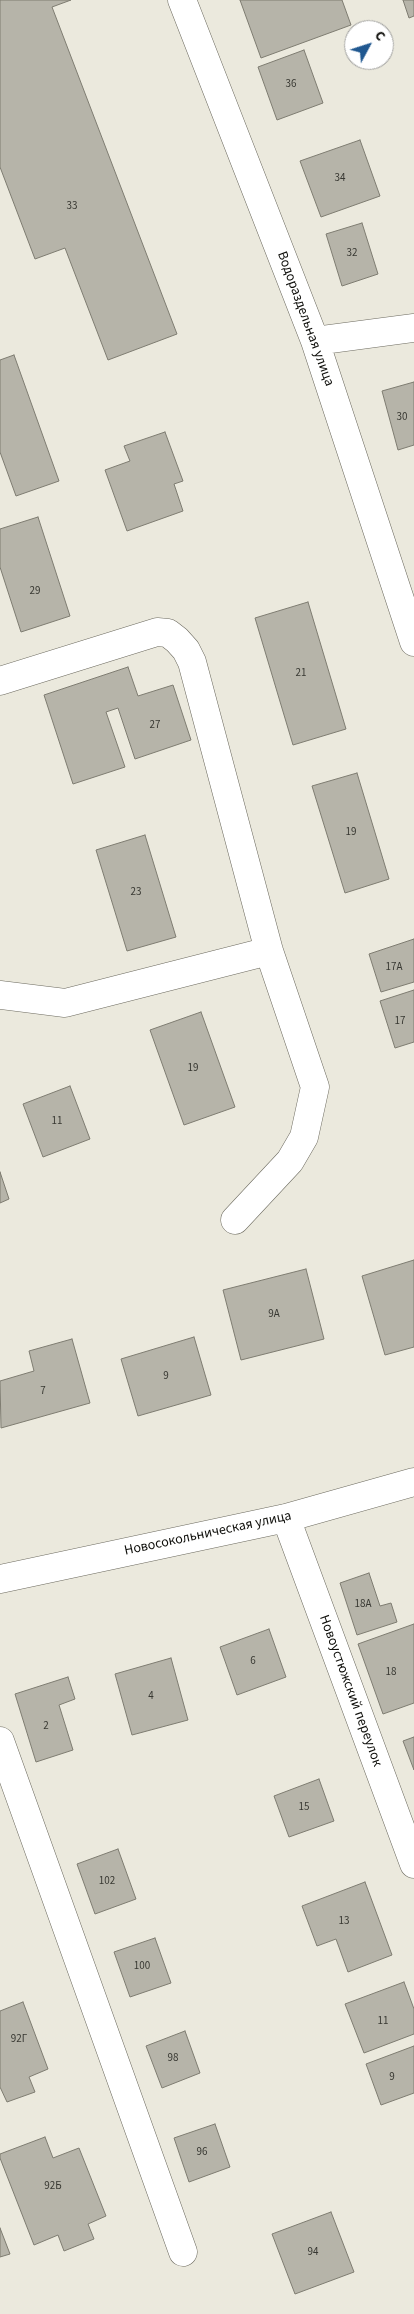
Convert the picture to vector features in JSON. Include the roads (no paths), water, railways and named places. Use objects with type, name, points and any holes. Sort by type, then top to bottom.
[{"type":"street","name":"Водораздельная улица","points":[[182,0],[315,341],[414,642]]},
{"type":"street","points":[[315,341],[414,328]]},
{"type":"street","points":[[0,680],[157,632],[168,633],[177,640],[186,650],[192,662],[269,951],[315,1087],[304,1137],[290,1161],[235,1220]]},
{"type":"street","points":[[0,995],[65,1003],[269,951]]},
{"type":"street","name":"Новосокольническая улица","points":[[0,1579],[286,1518],[414,1482]]},
{"type":"street","name":"Новоустюжский переулок","points":[[286,1518],[414,1864]]},
{"type":"street","points":[[0,1741],[183,2252]]}]
